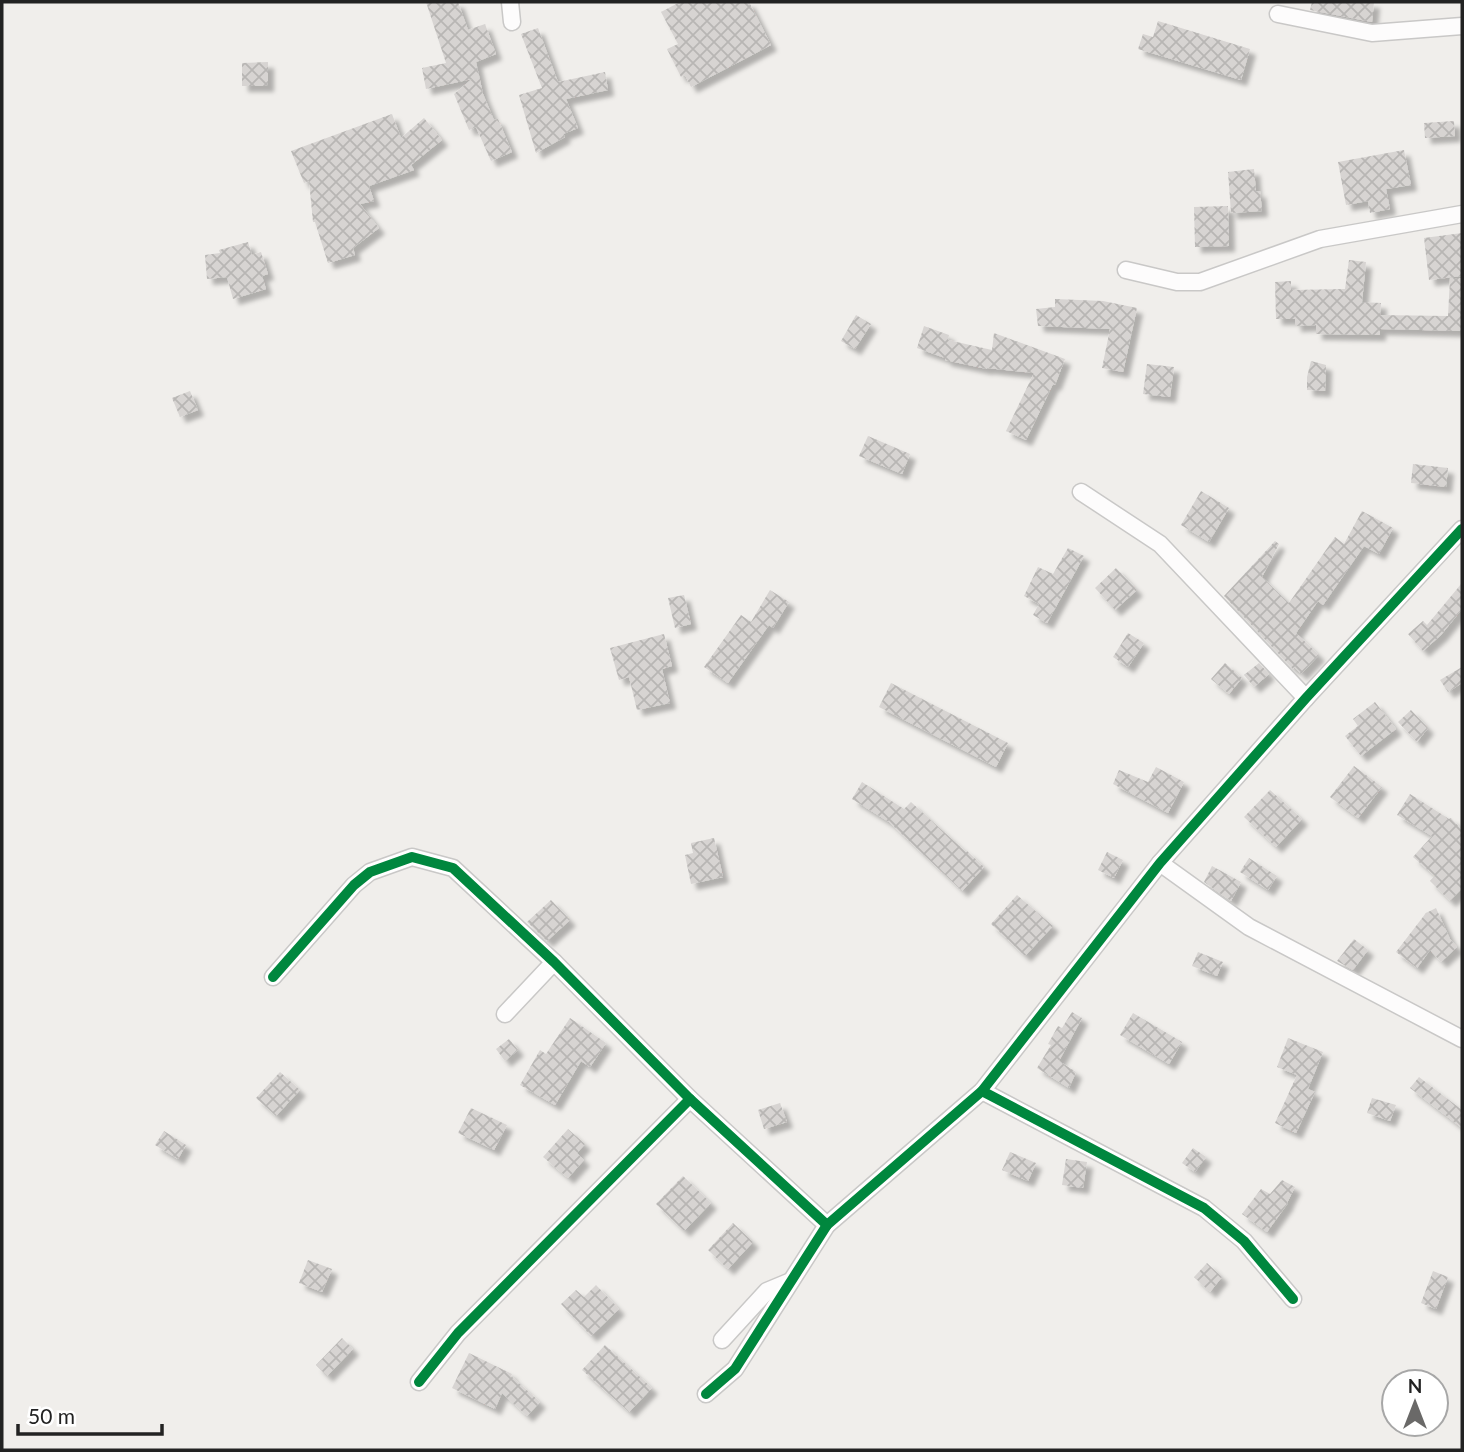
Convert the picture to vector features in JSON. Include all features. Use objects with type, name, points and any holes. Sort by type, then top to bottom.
[{"type":"street","points":[[510,2],[512,22]]},
{"type":"street","points":[[1278,14],[1372,33],[1462,26]]},
{"type":"street","points":[[1126,270],[1177,282],[1199,282],[1320,239],[1462,214]]},
{"type":"street","points":[[1082,492],[1160,544],[1306,698]]},
{"type":"street","points":[[706,1394],[735,1369],[827,1225],[982,1091],[1160,863],[1306,698],[1460,536]]},
{"type":"street","points":[[273,977],[354,886],[370,872],[412,857],[453,868],[554,962],[690,1099],[827,1225]]},
{"type":"street","points":[[1160,863],[1249,928],[1462,1039]]},
{"type":"street","points":[[505,1014],[554,962]]},
{"type":"street","points":[[982,1091],[1204,1208],[1244,1241],[1293,1299]]},
{"type":"street","points":[[419,1382],[458,1333],[690,1099]]},
{"type":"street","points":[[722,1340],[767,1291],[791,1280]]},
{"type":"building","points":[[426,2],[458,2],[468,30],[485,24],[496,54],[476,62],[483,94],[494,120],[498,119],[512,152],[491,161],[476,127],[469,130],[454,94],[472,79],[426,89],[422,68],[446,63]]},
{"type":"building","points":[[680,2],[749,2],[771,45],[691,87],[685,75],[681,77],[667,49],[678,44],[661,12]]},
{"type":"building","points":[[1312,2],[1374,2],[1372,22],[1310,10]]},
{"type":"building","points":[[1158,21],[1250,49],[1241,80],[1138,49],[1143,34],[1153,37]]},
{"type":"building","points":[[538,28],[558,82],[605,72],[608,90],[566,99],[578,128],[563,134],[565,137],[536,153],[519,95],[542,88],[521,34]]},
{"type":"building","points":[[268,62],[268,86],[242,86],[242,63]]},
{"type":"building","points":[[392,114],[401,138],[424,118],[442,140],[411,165],[414,170],[369,186],[374,201],[360,204],[379,228],[353,248],[355,255],[328,263],[313,222],[309,181],[304,183],[291,151]]},
{"type":"building","points":[[1454,121],[1455,136],[1425,138],[1424,123]]},
{"type":"building","points":[[1404,150],[1411,185],[1386,189],[1390,209],[1370,213],[1368,201],[1346,205],[1338,162]]},
{"type":"building","points":[[1254,169],[1256,192],[1260,191],[1262,211],[1231,213],[1228,172]]},
{"type":"building","points":[[1228,206],[1229,246],[1195,247],[1194,207]]},
{"type":"building","points":[[1462,233],[1462,276],[1429,280],[1424,238]]},
{"type":"building","points":[[248,242],[252,255],[261,252],[268,274],[262,276],[266,289],[233,299],[227,277],[207,279],[205,255],[220,253],[219,250]]},
{"type":"building","points":[[1349,260],[1366,262],[1362,302],[1381,303],[1380,315],[1448,316],[1450,278],[1462,278],[1462,331],[1380,329],[1380,335],[1316,334],[1316,325],[1295,326],[1295,319],[1276,319],[1275,282],[1291,281],[1291,290],[1345,289]]},
{"type":"building","points":[[1055,299],[1103,301],[1137,308],[1123,372],[1102,368],[1110,329],[1038,326],[1036,309],[1055,307]]},
{"type":"building","points":[[856,315],[871,324],[855,349],[841,341]]},
{"type":"building","points":[[924,326],[949,335],[948,340],[992,350],[994,333],[1065,359],[1055,385],[1053,384],[1026,440],[1006,431],[1034,373],[987,369],[945,360],[917,348]]},
{"type":"building","points":[[1311,361],[1326,365],[1325,391],[1307,390]]},
{"type":"building","points":[[1147,364],[1174,367],[1170,397],[1143,394]]},
{"type":"building","points":[[190,391],[198,410],[180,417],[172,398]]},
{"type":"building","points":[[868,436],[910,454],[902,474],[859,456]]},
{"type":"building","points":[[1413,464],[1448,468],[1446,487],[1411,483]]},
{"type":"building","points":[[1201,491],[1229,508],[1209,542],[1181,525]]},
{"type":"building","points":[[1362,511],[1393,528],[1379,554],[1364,546],[1323,605],[1318,601],[1296,633],[1319,655],[1301,674],[1294,667],[1293,669],[1224,596],[1275,541],[1279,544],[1262,577],[1289,603],[1335,537],[1344,544]]},
{"type":"building","points":[[1068,548],[1084,556],[1047,623],[1033,615],[1039,604],[1024,596],[1038,567],[1053,574]]},
{"type":"building","points":[[1116,568],[1137,590],[1115,610],[1095,588]]},
{"type":"building","points":[[1462,583],[1462,609],[1441,635],[1423,651],[1408,634],[1423,621],[1427,625]]},
{"type":"building","points":[[770,590],[789,602],[773,628],[769,625],[728,683],[704,667],[741,615],[751,622]]},
{"type":"building","points":[[684,595],[691,624],[675,628],[668,598]]},
{"type":"building","points":[[1128,633],[1144,643],[1128,667],[1113,657]]},
{"type":"building","points":[[664,634],[672,666],[662,669],[670,703],[637,710],[629,677],[619,680],[610,648]]},
{"type":"building","points":[[1225,663],[1242,678],[1229,694],[1211,679]]},
{"type":"building","points":[[1259,663],[1269,674],[1254,687],[1244,675]]},
{"type":"building","points":[[1462,667],[1462,683],[1448,692],[1440,680]]},
{"type":"building","points":[[891,683],[1008,743],[996,767],[879,707]]},
{"type":"building","points":[[1375,702],[1396,729],[1361,756],[1345,736],[1358,726],[1353,719]]},
{"type":"building","points":[[1411,710],[1428,728],[1417,742],[1398,722]]},
{"type":"building","points":[[1354,766],[1382,787],[1358,818],[1330,797]]},
{"type":"building","points":[[1156,767],[1184,782],[1168,813],[1113,784],[1119,770],[1148,782]]},
{"type":"building","points":[[862,782],[904,809],[911,802],[984,867],[962,891],[889,822],[852,799]]},
{"type":"building","points":[[1270,790],[1302,819],[1276,847],[1244,817]]},
{"type":"building","points":[[1410,794],[1451,818],[1462,830],[1462,889],[1450,901],[1430,881],[1435,876],[1413,857],[1432,836],[1397,815]]},
{"type":"building","points":[[714,838],[723,877],[691,884],[685,855],[693,853],[691,843]]},
{"type":"building","points":[[1107,852],[1123,860],[1114,878],[1098,870]]},
{"type":"building","points":[[1249,858],[1277,876],[1268,890],[1240,872]]},
{"type":"building","points":[[1212,866],[1241,882],[1231,901],[1204,882]]},
{"type":"building","points":[[1017,895],[1053,926],[1025,956],[991,924]]},
{"type":"building","points":[[551,900],[570,920],[547,941],[527,922]]},
{"type":"building","points":[[1436,908],[1450,939],[1457,947],[1441,962],[1430,950],[1417,968],[1396,952],[1426,913]]},
{"type":"building","points":[[1354,939],[1368,950],[1353,970],[1337,961]]},
{"type":"building","points":[[1198,952],[1223,962],[1217,976],[1192,966]]},
{"type":"building","points":[[1072,1012],[1082,1018],[1059,1061],[1076,1072],[1069,1088],[1037,1068],[1051,1045],[1048,1044],[1058,1026],[1062,1028]]},
{"type":"building","points":[[1133,1013],[1182,1042],[1169,1064],[1120,1035]]},
{"type":"building","points":[[570,1018],[606,1043],[590,1067],[581,1061],[555,1105],[520,1085],[540,1050],[546,1054]]},
{"type":"building","points":[[1288,1038],[1323,1052],[1308,1089],[1315,1092],[1296,1133],[1275,1123],[1297,1075],[1277,1067]]},
{"type":"building","points":[[509,1039],[518,1050],[505,1061],[496,1049]]},
{"type":"building","points":[[280,1072],[300,1090],[276,1116],[256,1098]]},
{"type":"building","points":[[1419,1077],[1462,1110],[1462,1128],[1410,1088]]},
{"type":"building","points":[[1372,1098],[1396,1105],[1390,1121],[1367,1113]]},
{"type":"building","points":[[780,1103],[787,1122],[764,1129],[758,1110]]},
{"type":"building","points":[[471,1108],[507,1125],[494,1150],[458,1133]]},
{"type":"building","points":[[568,1129],[585,1144],[577,1153],[584,1160],[568,1178],[543,1157]]},
{"type":"building","points":[[164,1131],[186,1145],[178,1159],[155,1145]]},
{"type":"building","points":[[1193,1148],[1206,1157],[1195,1172],[1182,1163]]},
{"type":"building","points":[[1010,1152],[1036,1163],[1028,1181],[1002,1170]]},
{"type":"building","points":[[1066,1159],[1087,1162],[1083,1188],[1062,1185]]},
{"type":"building","points":[[683,1176],[711,1203],[684,1231],[656,1204]]},
{"type":"building","points":[[1282,1180],[1295,1187],[1288,1203],[1267,1232],[1242,1214],[1261,1189],[1270,1194]]},
{"type":"building","points":[[733,1223],[753,1242],[728,1269],[708,1250]]},
{"type":"building","points":[[308,1260],[332,1269],[322,1292],[299,1283]]},
{"type":"building","points":[[1207,1263],[1222,1277],[1210,1292],[1194,1277]]},
{"type":"building","points":[[1433,1271],[1448,1277],[1436,1309],[1421,1303]]},
{"type":"building","points":[[596,1285],[619,1309],[591,1336],[561,1304],[576,1290],[584,1297]]},
{"type":"building","points":[[342,1338],[353,1349],[327,1376],[316,1365]]},
{"type":"building","points":[[605,1345],[652,1388],[629,1412],[582,1370]]},
{"type":"building","points":[[469,1353],[512,1374],[511,1376],[540,1402],[527,1416],[502,1393],[495,1409],[452,1388]]},
{"type":"cycle path","points":[[706,1394],[735,1369],[827,1225],[982,1091],[1160,863],[1306,698],[1462,529]]},
{"type":"cycle path","points":[[273,977],[354,885],[370,872],[412,857],[453,868],[554,962],[690,1099],[827,1225]]},
{"type":"cycle path","points":[[982,1091],[1204,1208],[1244,1241],[1293,1299]]},
{"type":"cycle path","points":[[419,1382],[458,1333],[690,1099]]}]
